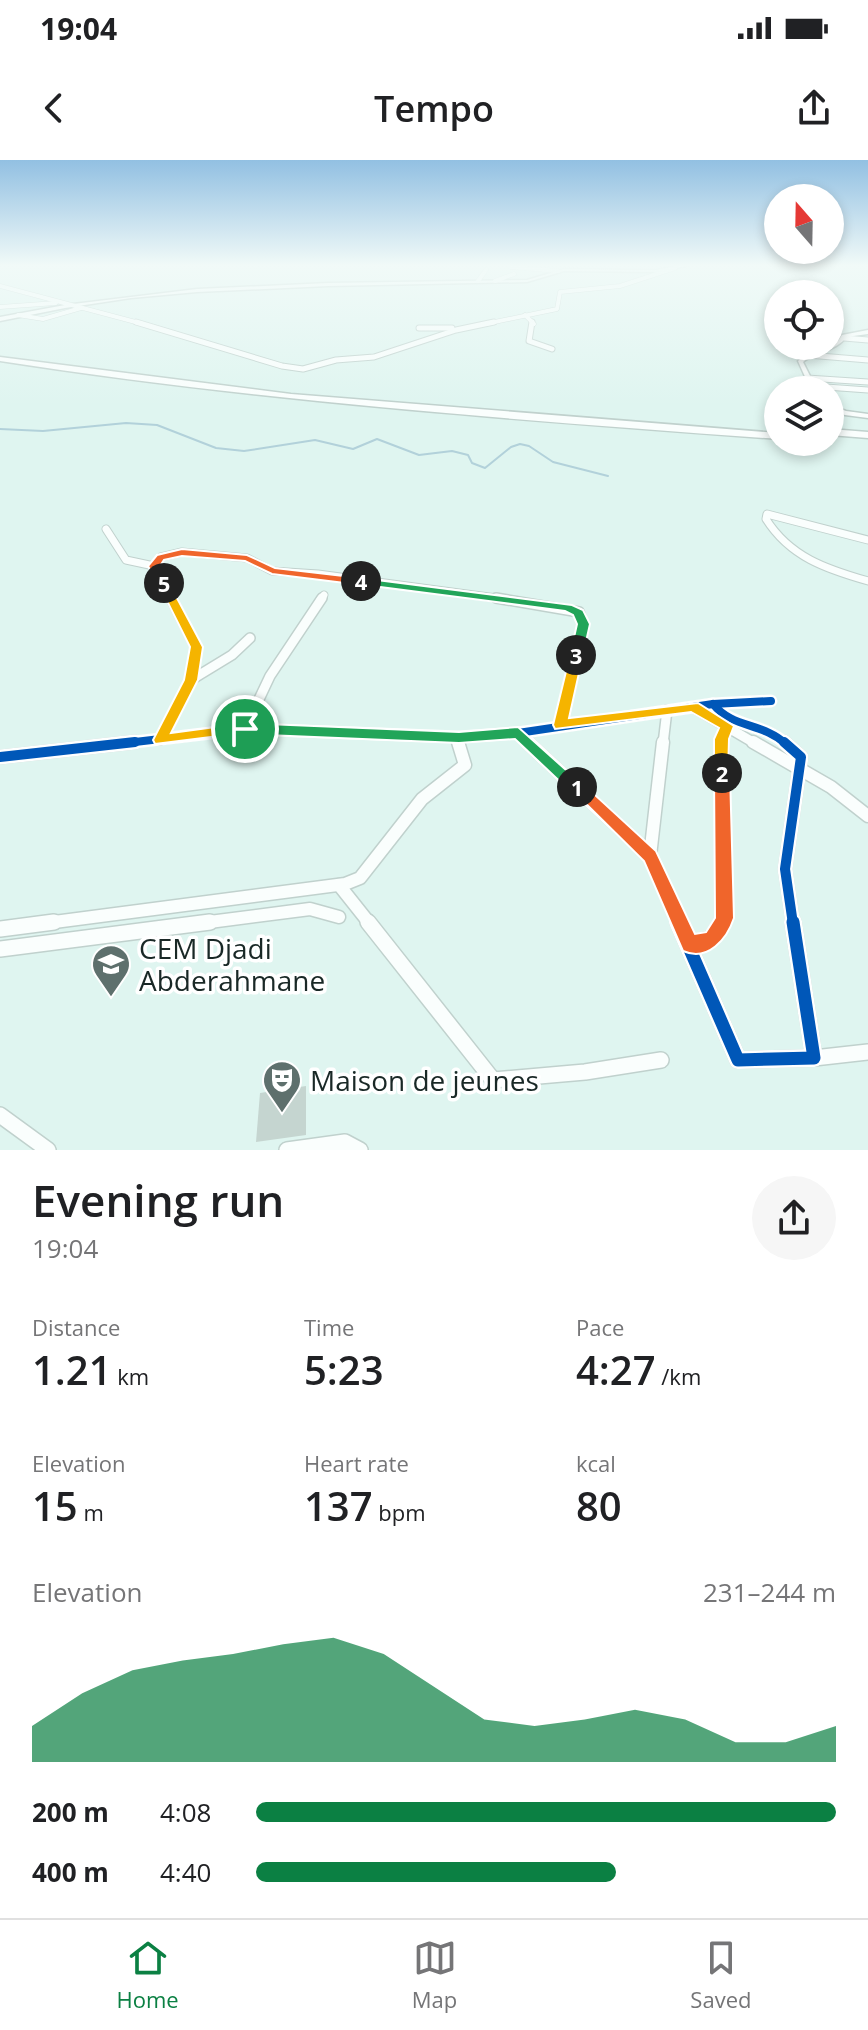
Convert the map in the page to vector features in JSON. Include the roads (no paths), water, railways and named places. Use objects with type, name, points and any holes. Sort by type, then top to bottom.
[{"type":"highway","points":[[0,352],[142,374],[279,390],[764,427]]},
{"type":"highway","points":[[0,359],[252,394],[764,435]]},
{"type":"highway","points":[[844,433],[868,435]]},
{"type":"highway","points":[[844,441],[868,443]]},
{"type":"main road","points":[[0,318],[33,312]]},
{"type":"main road","points":[[844,338],[851,333],[868,332]]},
{"type":"main road","points":[[844,413],[868,416]]},
{"type":"street","points":[[18,315],[43,319],[67,312]]},
{"type":"street","points":[[96,312],[282,366],[303,369],[336,360],[374,357],[471,327],[540,312]]},
{"type":"street","points":[[525,315],[534,324],[529,341],[552,349]]},
{"type":"street","points":[[419,328],[471,327]]},
{"type":"street","points":[[844,338],[868,340]]},
{"type":"street","points":[[844,358],[868,360]]},
{"type":"street","points":[[844,380],[868,382]]},
{"type":"street","points":[[844,389],[868,390]]},
{"type":"street","points":[[868,543],[766,517],[782,541],[801,558],[868,581]]},
{"type":"street","points":[[106,529],[126,560],[154,566]]},
{"type":"street","points":[[154,566],[161,557],[182,552],[247,558],[272,571],[318,574],[579,612],[583,624],[561,725]]},
{"type":"street","points":[[154,566],[196,647],[191,680],[160,740]]},
{"type":"street","points":[[245,729],[261,692],[324,595]]},
{"type":"street","points":[[191,680],[232,655],[250,638]]},
{"type":"street","points":[[0,757],[245,729],[457,737],[518,733],[713,704],[771,701]]},
{"type":"street","points":[[713,704],[724,718],[773,732],[801,757],[785,869],[814,1058]]},
{"type":"street","points":[[693,707],[831,787],[868,816]]},
{"type":"street","points":[[650,856],[667,710]]},
{"type":"street","points":[[690,945],[711,940],[721,930],[724,918],[722,739],[727,726]]},
{"type":"street","points":[[518,733],[650,856],[738,1060],[814,1058],[868,1052]]},
{"type":"street","points":[[0,929],[339,885],[360,878],[422,799],[465,765],[457,737]]},
{"type":"street","points":[[339,885],[493,1080],[585,1072],[661,1060]]},
{"type":"street","points":[[0,949],[310,909],[339,917]]},
{"type":"street","points":[[0,1115],[48,1150]]},
{"type":"street","points":[[287,1150],[345,1142],[360,1150]]},
{"type":"waterway","points":[[0,429],[43,431],[126,423],[157,425],[216,448],[244,451],[315,440],[353,449],[377,439],[419,455],[452,451],[468,455],[472,463],[485,468],[511,447],[520,444],[529,446],[553,462],[608,476]]},
{"type":"place","name":"CEM Djadi Abderahmane","points":[[111,998]]},
{"type":"place","name":"Maison de jeunes","points":[[282,1114]]}]
